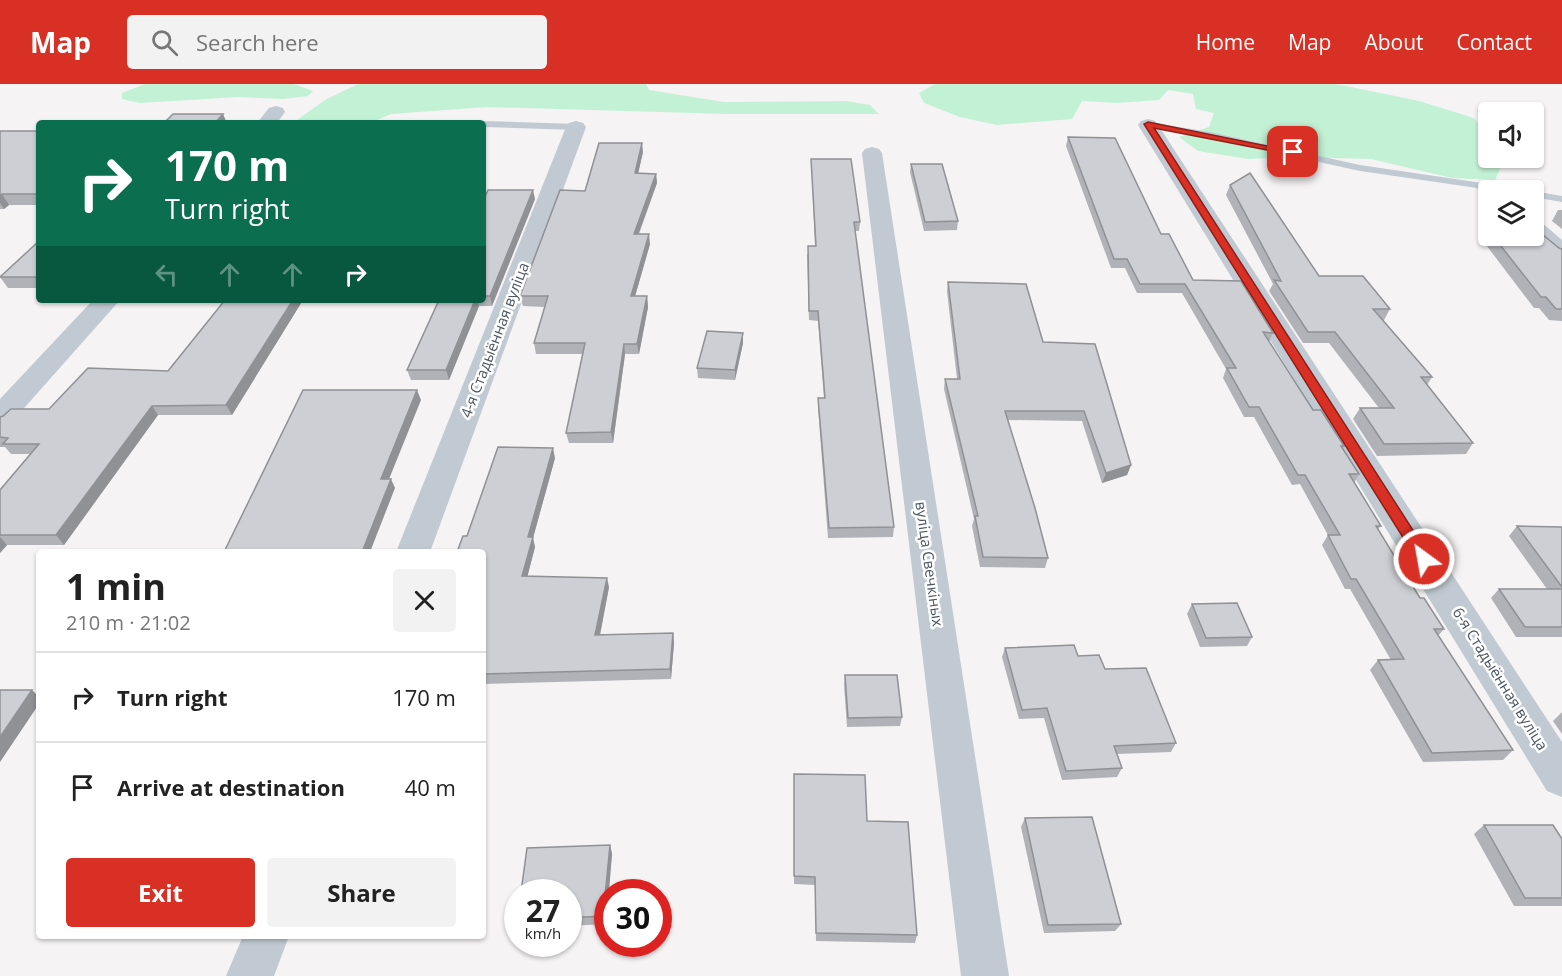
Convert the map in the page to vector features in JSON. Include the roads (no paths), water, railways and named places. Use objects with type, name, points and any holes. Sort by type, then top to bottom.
[{"type":"street","name":"6-я Стадыённая вуліца","points":[[1148,124],[1562,778]]},
{"type":"street","name":"4-я Стадыённая вуліца","points":[[414,549],[576,127]]},
{"type":"street","name":"вуліца Свечкіных","points":[[872,153],[985,976]]},
{"type":"street","points":[[1544,236],[1562,252]]},
{"type":"street","points":[[0,417],[104,303]]},
{"type":"street","points":[[250,976],[265,939]]},
{"type":"lane","points":[[486,124],[576,127]]},
{"type":"lane","points":[[1148,124],[1210,135],[1360,168],[1478,187]]},
{"type":"lane","points":[[1544,196],[1562,199]]}]
